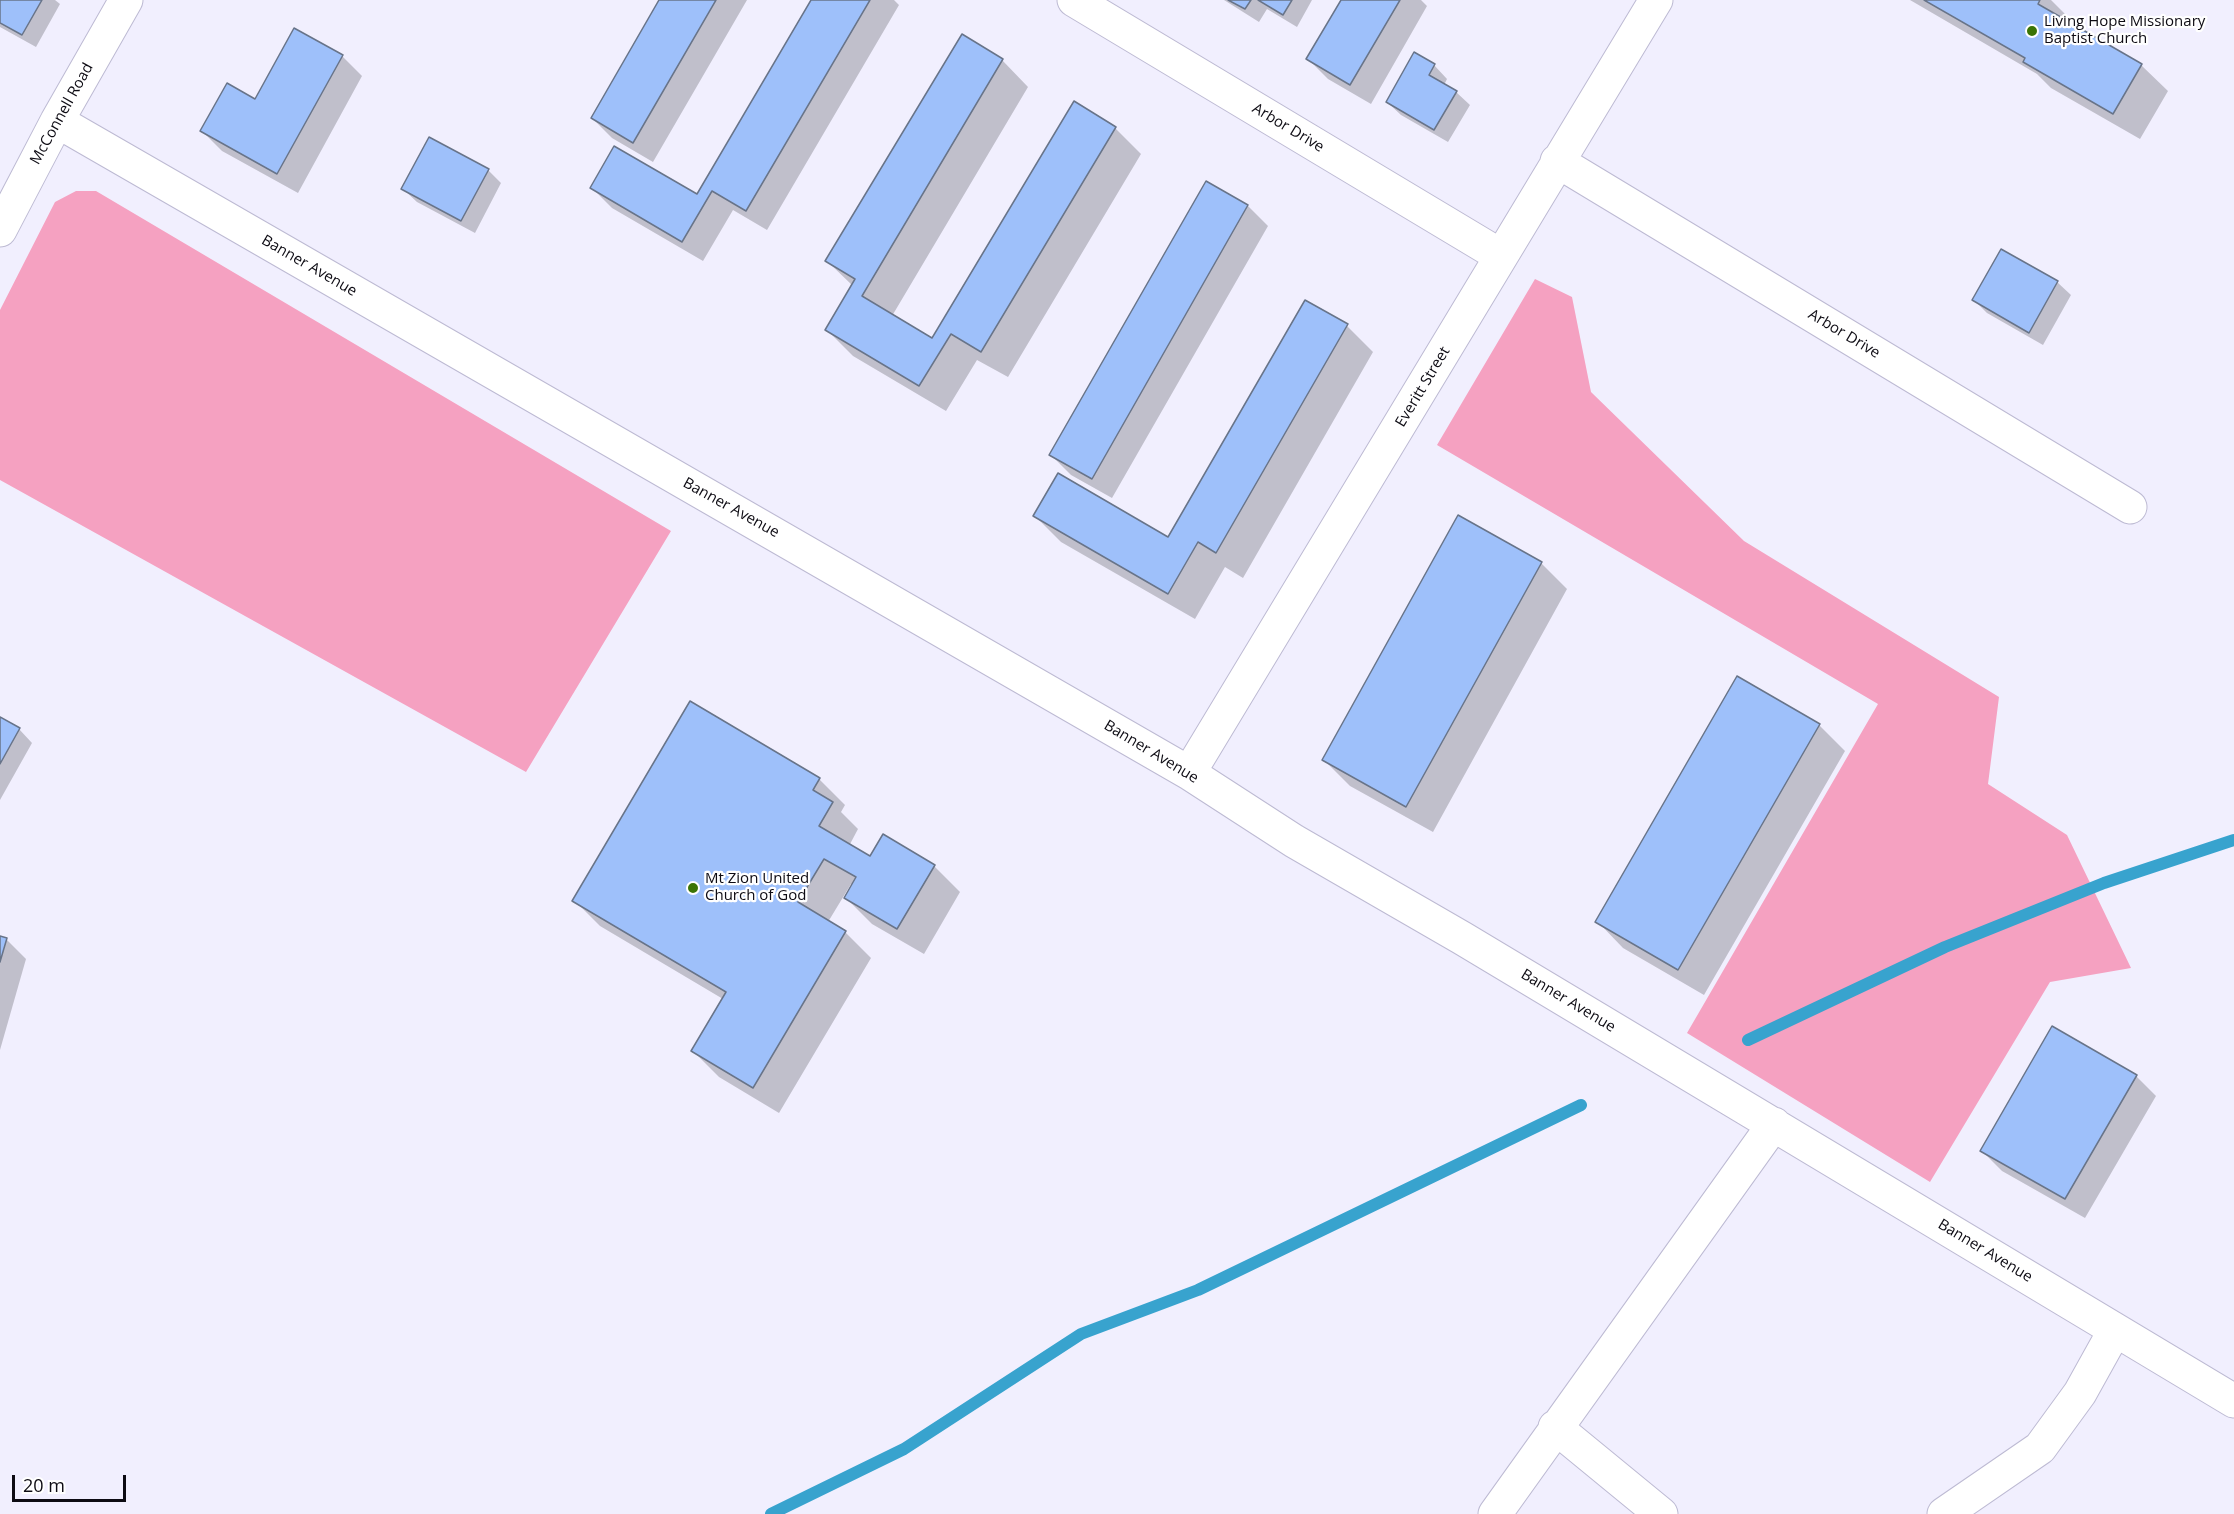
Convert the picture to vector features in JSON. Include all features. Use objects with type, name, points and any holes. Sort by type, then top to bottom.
[{"type":"street","name":"McConnell Road","points":[[0,230],[57,121],[126,0]]},
{"type":"street","name":"Arbor Drive","points":[[1074,0],[1501,256]]},
{"type":"street","name":"Everitt Street","points":[[1189,773],[1656,0]]},
{"type":"street","name":"Banner Avenue","points":[[57,121],[1189,773],[1294,842],[1462,938],[2234,1401]]},
{"type":"street","name":"Arbor Drive","points":[[1557,161],[2130,507]]},
{"type":"street","points":[[1495,1514],[1555,1427],[1774,1124]]},
{"type":"street","points":[[1944,1514],[2040,1449],[2080,1393],[2115,1330]]},
{"type":"street","points":[[1555,1427],[1661,1514]]},
{"type":"shaded area","points":[[76,191],[96,191],[671,531],[526,772],[0,480],[0,310],[55,202]]},
{"type":"shaded area","points":[[1535,279],[1572,297],[1591,392],[1744,541],[1999,697],[1988,784],[2067,835],[2131,968],[2050,982],[1930,1182],[1687,1033],[1878,704],[1437,445]]},
{"type":"building","points":[[0,0],[42,0],[22,35],[0,23]]},
{"type":"building","points":[[659,0],[716,0],[633,143],[591,118]]},
{"type":"building","points":[[811,0],[870,0],[746,211],[712,191],[682,242],[590,188],[614,146],[697,194]]},
{"type":"building","points":[[1228,0],[1251,0],[1245,9]]},
{"type":"building","points":[[1258,0],[1292,0],[1283,15]]},
{"type":"building","points":[[1341,0],[1400,0],[1350,85],[1306,59]]},
{"type":"building","name":"Living Hope Missionary Baptist Church","points":[[1924,0],[2040,0],[2038,4],[2142,64],[2113,114],[2023,62],[2025,58]]},
{"type":"building","points":[[294,28],[343,55],[277,174],[200,131],[227,83],[255,99]]},
{"type":"building","points":[[962,34],[1003,59],[862,296],[932,338],[1074,101],[1116,127],[981,352],[951,334],[919,386],[825,330],[855,279],[825,261]]},
{"type":"building","points":[[1414,52],[1435,64],[1429,75],[1457,91],[1434,130],[1386,102]]},
{"type":"building","points":[[429,137],[489,169],[461,221],[401,189]]},
{"type":"building","points":[[1206,181],[1248,205],[1092,479],[1049,455]]},
{"type":"building","points":[[2001,249],[2058,281],[2029,333],[1972,300]]},
{"type":"building","points":[[1305,300],[1348,324],[1216,553],[1198,542],[1168,594],[1033,516],[1058,473],[1168,537]]},
{"type":"building","points":[[1458,515],[1542,562],[1406,807],[1322,760]]},
{"type":"building","points":[[1737,676],[1820,724],[1678,970],[1595,922]]},
{"type":"building","name":"Mt Zion United Church of God","points":[[690,701],[820,778],[813,790],[833,802],[819,826],[870,856],[883,834],[935,865],[897,929],[844,898],[856,877],[824,859],[798,902],[846,931],[753,1088],[691,1051],[726,992],[572,901]]},
{"type":"building","points":[[0,717],[20,728],[0,764]]},
{"type":"building","points":[[0,936],[7,938],[0,962]]},
{"type":"building","points":[[2052,1026],[2137,1075],[2065,1199],[1980,1151]]},
{"type":"waterway","points":[[1748,1040],[1945,947],[2104,883],[2234,840]]},
{"type":"waterway","points":[[771,1514],[904,1449],[1081,1334],[1198,1290],[1581,1105]]},
{"type":"place","name":"Living Hope Missionary Baptist Church","points":[[2032,31]]},
{"type":"place","name":"Mt Zion United Church of God","points":[[693,888]]}]
